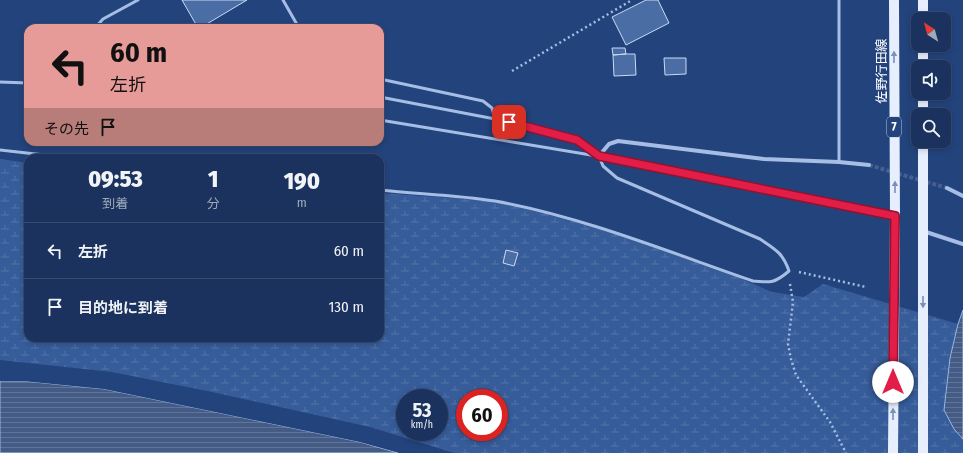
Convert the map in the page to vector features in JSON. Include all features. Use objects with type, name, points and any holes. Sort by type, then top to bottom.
[{"type":"main road","name":"佐野行田線","points":[[893,453],[895,216],[894,0]]},
{"type":"main road","points":[[923,0],[923,12]]},
{"type":"main road","points":[[923,148],[923,453]]},
{"type":"street","points":[[869,165],[839,162],[764,159],[618,141],[609,144],[599,156],[895,216]]},
{"type":"street","points":[[947,188],[963,196]]},
{"type":"street","points":[[923,231],[963,244]]},
{"type":"lane","points":[[98,24],[103,18],[138,0]]},
{"type":"lane","points":[[283,0],[297,24]]},
{"type":"lane","points":[[839,0],[839,162]]},
{"type":"lane","points":[[384,80],[483,101],[492,108],[495,118]]},
{"type":"lane","points":[[0,82],[24,83]]},
{"type":"lane","points":[[384,98],[495,118],[577,140],[599,156],[603,166],[617,178],[760,239],[781,254],[785,259],[789,271],[779,279],[770,283],[753,281],[616,233],[552,214],[494,201],[384,190]]},
{"type":"lane","points":[[384,121],[599,156]]},
{"type":"lane","points":[[0,150],[36,154]]},
{"type":"path","points":[[512,71],[632,0]]},
{"type":"path","points":[[846,453],[830,422],[796,375],[788,344],[793,302],[789,271],[804,272],[866,287]]},
{"type":"green space","points":[[0,159],[24,162],[24,342],[384,342],[384,193],[494,201],[552,214],[616,233],[717,268],[772,292],[804,297],[823,284],[958,324],[950,358],[945,396],[954,429],[963,439],[963,453],[454,453],[415,441],[448,441],[448,389],[396,389],[396,435],[370,427],[212,392],[112,372],[0,360]]},
{"type":"shaded area","points":[[963,310],[963,439],[954,429],[944,410],[950,358]]},
{"type":"shaded area","points":[[0,381],[23,381],[104,389],[360,442],[398,453],[0,453]]},
{"type":"pier","points":[[0,379],[23,379],[104,387],[361,440],[400,453],[360,442],[104,389],[23,381],[0,381]]},
{"type":"building","points":[[182,0],[247,0],[207,24],[196,24]]},
{"type":"building","points":[[646,0],[658,0],[669,23],[626,45],[612,17]]},
{"type":"building","points":[[612,48],[625,48],[626,54],[613,55]]},
{"type":"building","points":[[635,54],[636,75],[614,76],[613,55]]},
{"type":"building","points":[[664,58],[686,58],[686,74],[665,75]]},
{"type":"building","points":[[506,250],[518,253],[514,266],[503,263]]},
{"type":"tunnel","points":[[869,165],[947,188]]},
{"type":"route","points":[[509,122],[577,140],[599,156],[810,200],[895,216],[893,382]]}]
